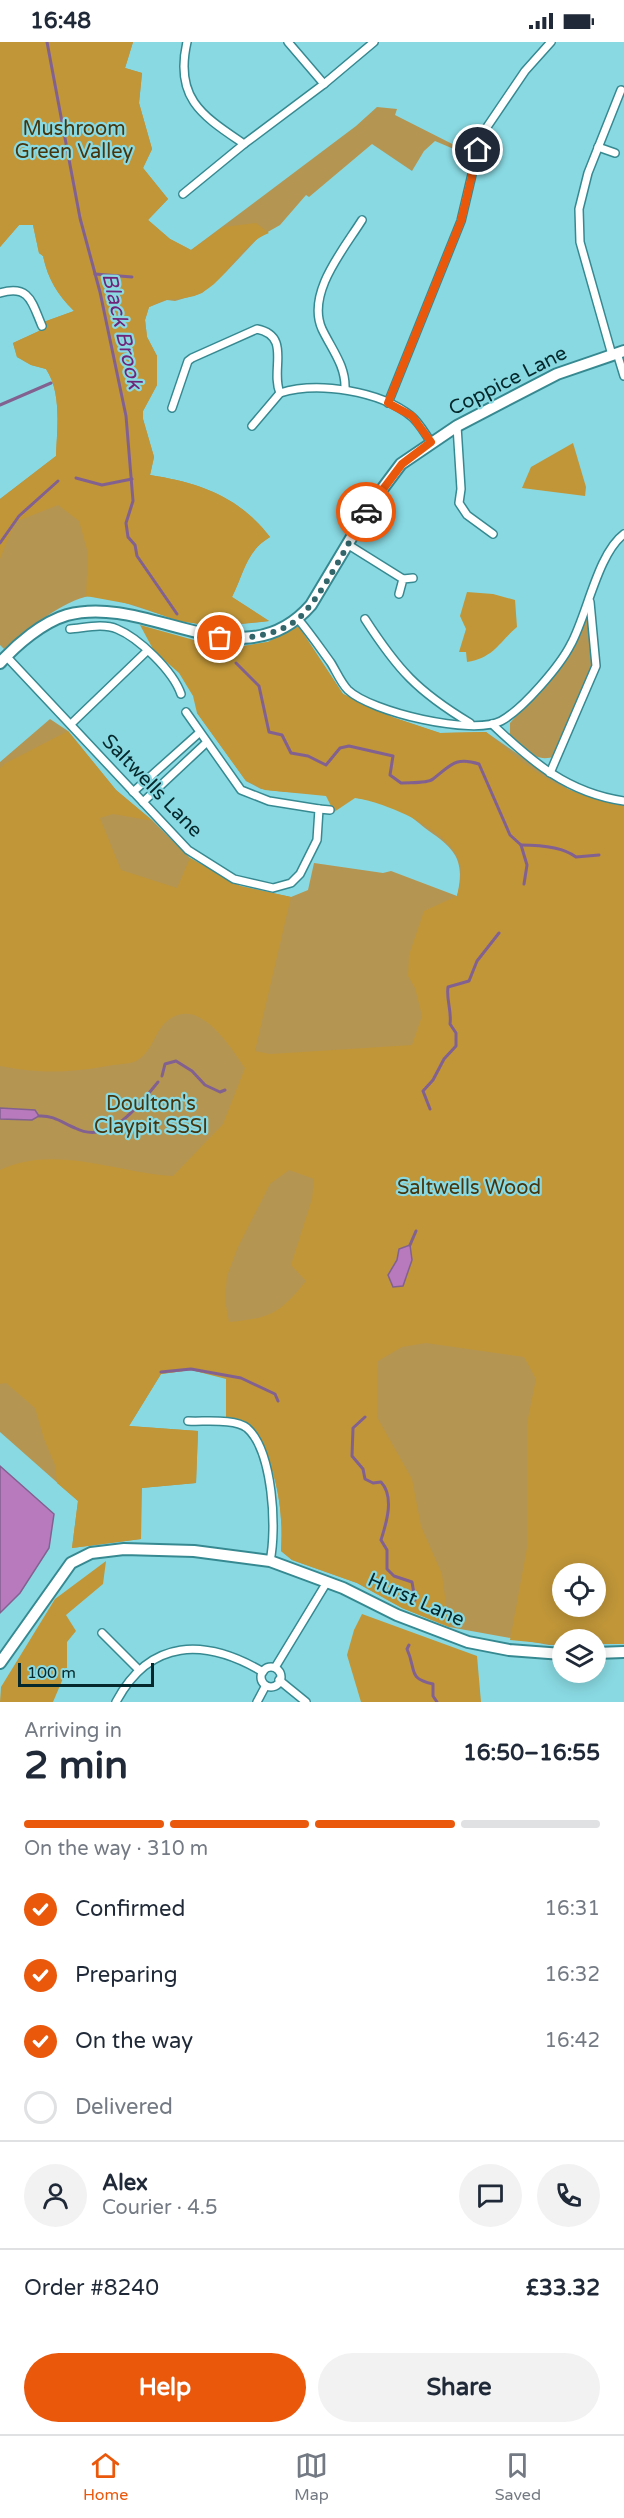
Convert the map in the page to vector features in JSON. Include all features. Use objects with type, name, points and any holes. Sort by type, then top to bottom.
[{"type":"street","points":[[187,42],[184,79],[195,105],[205,117],[244,144]]},
{"type":"street","points":[[288,42],[324,84]]},
{"type":"street","points":[[183,194],[374,42]]},
{"type":"street","points":[[388,403],[461,221],[478,150],[487,128],[525,71],[551,42]]},
{"type":"street","points":[[621,90],[581,195],[579,223],[580,242],[624,376]]},
{"type":"street","points":[[598,147],[615,153]]},
{"type":"street","points":[[345,389],[343,367],[322,328],[318,309],[329,274],[362,220]]},
{"type":"street","points":[[0,293],[15,290],[24,292],[42,326]]},
{"type":"street","points":[[172,408],[188,362],[192,358],[257,329],[270,334],[278,345],[277,385],[280,393]]},
{"type":"street","name":"Coppice Lane","points":[[3,660],[26,639],[65,615],[93,610],[121,612],[220,638],[241,639],[277,631],[298,619],[311,605],[374,500],[402,464],[457,426],[557,374],[618,353]]},
{"type":"street","points":[[252,426],[280,393],[303,389],[345,389],[388,403],[412,416],[431,442]]},
{"type":"street","points":[[457,426],[461,489],[459,503],[462,510],[494,534]]},
{"type":"street","points":[[298,619],[349,690],[355,694],[417,720],[492,724],[508,716],[547,679],[571,645],[610,551],[624,534]]},
{"type":"street","points":[[347,544],[404,579],[413,578]]},
{"type":"street","points":[[399,594],[404,579]]},
{"type":"street","points":[[550,773],[596,666],[590,599]]},
{"type":"street","points":[[365,619],[392,660],[419,689],[472,724]]},
{"type":"street","points":[[70,629],[116,628],[136,640],[170,672],[181,694]]},
{"type":"street","points":[[71,724],[147,651]]},
{"type":"street","name":"Saltwells Lane","points":[[3,660],[71,724],[188,850],[234,879],[273,888],[291,883],[300,874],[317,840],[319,809]]},
{"type":"street","points":[[186,712],[241,790],[269,801],[330,810]]},
{"type":"street","points":[[492,724],[550,773],[577,789],[601,798],[624,801]]},
{"type":"street","points":[[133,792],[199,733]]},
{"type":"street","points":[[143,802],[206,743]]},
{"type":"street","points":[[188,1421],[235,1424],[246,1428],[254,1439],[268,1475],[272,1503],[275,1534],[270,1561]]},
{"type":"street","name":"Hurst Lane","points":[[0,1663],[71,1563],[91,1553],[153,1549],[194,1551],[270,1561],[327,1582],[431,1630],[468,1642],[509,1650],[552,1653]]},
{"type":"street","points":[[276,1666],[327,1582]]},
{"type":"street","points":[[102,1633],[138,1669]]},
{"type":"street","points":[[116,1702],[138,1669],[157,1658],[195,1648],[238,1658],[263,1672]]},
{"type":"street","points":[[606,1653],[624,1652]]},
{"type":"street","points":[[268,1666],[276,1666],[280,1669],[279,1680],[272,1688],[265,1687],[262,1681],[263,1672],[268,1666]]},
{"type":"street","points":[[279,1680],[306,1702]]},
{"type":"street","points":[[257,1702],[265,1687]]},
{"type":"green space","name":"Mushroom Green Valley","points":[[0,42],[133,42],[125,68],[142,73],[139,103],[152,149],[143,168],[168,199],[148,220],[170,239],[191,250],[356,126],[377,107],[397,109],[395,115],[470,153],[470,156],[435,141],[424,151],[412,171],[372,144],[309,197],[306,195],[280,225],[259,237],[226,272],[202,293],[175,301],[167,300],[149,307],[145,320],[147,337],[157,356],[157,385],[143,411],[143,419],[154,457],[150,475],[202,487],[231,501],[258,523],[270,537],[256,549],[246,563],[232,597],[269,621],[234,625],[189,623],[93,596],[75,601],[53,612],[4,649],[0,645],[0,499],[56,456],[57,434],[56,400],[51,379],[46,369],[31,365],[17,357],[13,343],[39,331],[38,324],[74,311],[58,292],[51,279],[43,256],[39,253],[33,225],[19,225],[0,247]]},
{"type":"green space","name":"Mushroom Green Valley","points":[[0,42],[133,42],[125,68],[142,73],[139,103],[152,149],[143,168],[168,199],[148,220],[170,239],[191,250],[223,227],[256,223],[269,233],[251,244],[212,286],[203,292],[149,307],[145,320],[147,337],[157,356],[157,385],[143,411],[143,419],[154,457],[150,475],[202,487],[231,501],[258,523],[270,537],[256,549],[246,563],[232,597],[269,621],[216,626],[178,621],[135,605],[86,596],[88,553],[79,521],[58,505],[15,522],[0,559],[0,499],[56,456],[57,411],[51,379],[46,369],[31,365],[17,357],[13,343],[39,331],[38,324],[74,311],[58,292],[51,279],[43,256],[39,253],[33,225],[19,225],[0,247]]},
{"type":"green space","points":[[573,443],[586,487],[585,496],[522,488],[531,467]]},
{"type":"green space","points":[[467,592],[493,594],[515,600],[517,627],[490,653],[467,662],[466,652],[459,652],[466,629],[460,616]]},
{"type":"green space","points":[[589,613],[593,665],[555,756],[542,758],[536,756],[510,737],[510,723],[566,660]]},
{"type":"green space","name":"Saltwells Wood","points":[[297,624],[343,694],[392,717],[440,733],[486,732],[568,789],[599,801],[624,804],[624,1644],[606,1644],[606,1629],[552,1629],[552,1645],[549,1645],[449,1627],[402,1608],[357,1583],[292,1560],[281,1551],[281,1518],[272,1468],[258,1438],[248,1424],[226,1418],[226,1378],[191,1370],[161,1374],[129,1426],[198,1431],[196,1483],[141,1488],[141,1539],[72,1548],[78,1501],[0,1432],[0,762],[50,719],[68,731],[116,790],[153,821],[190,858],[240,886],[291,897],[308,890],[314,863],[383,873],[391,871],[457,896],[460,874],[457,858],[446,844],[403,811],[352,797],[261,789],[246,781],[197,713],[222,691],[226,649],[268,642]]},
{"type":"green space","name":"Saltwells Wood","points":[[297,624],[343,694],[392,717],[440,733],[486,732],[549,780],[583,795],[624,803],[624,1644],[606,1644],[606,1629],[552,1629],[552,1644],[510,1640],[527,1548],[527,1423],[536,1379],[524,1357],[426,1343],[402,1347],[378,1361],[377,1417],[412,1479],[421,1526],[442,1574],[449,1627],[402,1608],[357,1583],[292,1560],[281,1551],[281,1518],[272,1468],[258,1438],[248,1424],[226,1418],[226,1379],[191,1370],[161,1374],[129,1426],[198,1431],[196,1483],[142,1488],[141,1539],[72,1548],[78,1501],[57,1483],[55,1465],[35,1408],[6,1383],[0,1384],[0,1170],[21,1163],[64,1160],[173,1176],[223,1124],[245,1068],[212,1026],[190,1014],[178,1015],[166,1022],[146,1053],[131,1063],[56,1072],[0,1066],[0,768],[68,731],[116,790],[153,821],[113,814],[100,818],[121,870],[177,888],[190,858],[240,886],[291,897],[255,1051],[270,1054],[412,1045],[422,1016],[415,988],[408,976],[409,955],[424,911],[457,896],[461,868],[459,860],[453,849],[429,828],[382,805],[355,798],[334,812],[326,796],[265,790],[246,781],[197,713],[193,696],[179,673],[154,651],[140,625],[226,649],[268,642]],"holes":[[[289,1170],[314,1179],[312,1199],[291,1265],[306,1281],[288,1301],[273,1312],[255,1319],[229,1322],[225,1300],[227,1276],[238,1247],[270,1184]]]},
{"type":"green space","points":[[106,1561],[103,1584],[66,1615],[76,1631],[67,1642],[67,1669],[53,1702],[0,1702],[1,1687],[55,1599]]},
{"type":"green space","points":[[362,1614],[477,1656],[481,1702],[361,1702],[347,1655],[354,1630]]},
{"type":"shaded area","points":[[0,1108],[35,1110],[39,1116],[32,1120],[0,1119]]},
{"type":"shaded area","points":[[410,1245],[412,1260],[403,1286],[393,1287],[388,1275],[397,1260],[399,1249]]},
{"type":"shaded area","points":[[0,1466],[54,1514],[49,1548],[20,1593],[0,1613]]},
{"type":"waterway","name":"Black Brook","points":[[47,42],[80,218],[100,292],[126,416],[133,501],[126,523],[128,537],[135,545],[137,556],[177,614]]},
{"type":"waterway","points":[[95,274],[132,277]]},
{"type":"waterway","points":[[0,405],[51,383]]},
{"type":"waterway","points":[[76,478],[102,485],[132,479]]},
{"type":"waterway","points":[[0,543],[19,516],[58,481]]},
{"type":"waterway","name":"Black Brook","points":[[236,663],[259,686],[269,732],[282,735],[291,753],[308,756],[326,765],[340,748],[349,746],[393,756],[390,775],[401,783],[430,781],[458,762],[479,764],[510,835],[521,845],[527,865],[524,884]]},
{"type":"waterway","points":[[521,845],[557,849],[576,857],[599,855]]},
{"type":"waterway","name":"Black Brook","points":[[430,1109],[423,1091],[433,1080],[444,1059],[456,1046],[456,1033],[450,1024],[448,987],[469,981],[477,961],[499,933]]},
{"type":"waterway","points":[[162,1076],[165,1064],[176,1061],[192,1071],[205,1085],[220,1092],[225,1090]]},
{"type":"waterway","points":[[39,1116],[53,1118],[88,1132],[100,1132],[112,1127],[133,1111],[158,1082]]},
{"type":"waterway","name":"Black Brook","points":[[410,1245],[416,1231]]},
{"type":"waterway","points":[[161,1372],[191,1369],[241,1378],[275,1394],[278,1401]]},
{"type":"waterway","name":"Black Brook","points":[[365,1417],[353,1428],[352,1456],[363,1469],[365,1479],[373,1483],[381,1482],[385,1488],[388,1495],[388,1511],[381,1540],[387,1550],[387,1569],[394,1576],[412,1582],[415,1600]]},
{"type":"waterway","name":"Black Brook","points":[[409,1645],[407,1649],[414,1672],[419,1679],[433,1684],[433,1696],[437,1702]]},
{"type":"way so far","points":[[220,638],[241,639],[277,631],[298,619],[311,605],[366,512]]},
{"type":"route","points":[[366,512],[402,464],[431,442],[412,416],[388,403],[461,221],[478,150]]},
{"type":"park label","name":"Doulton's Claypit SSSI","points":[[151,1116]]}]
